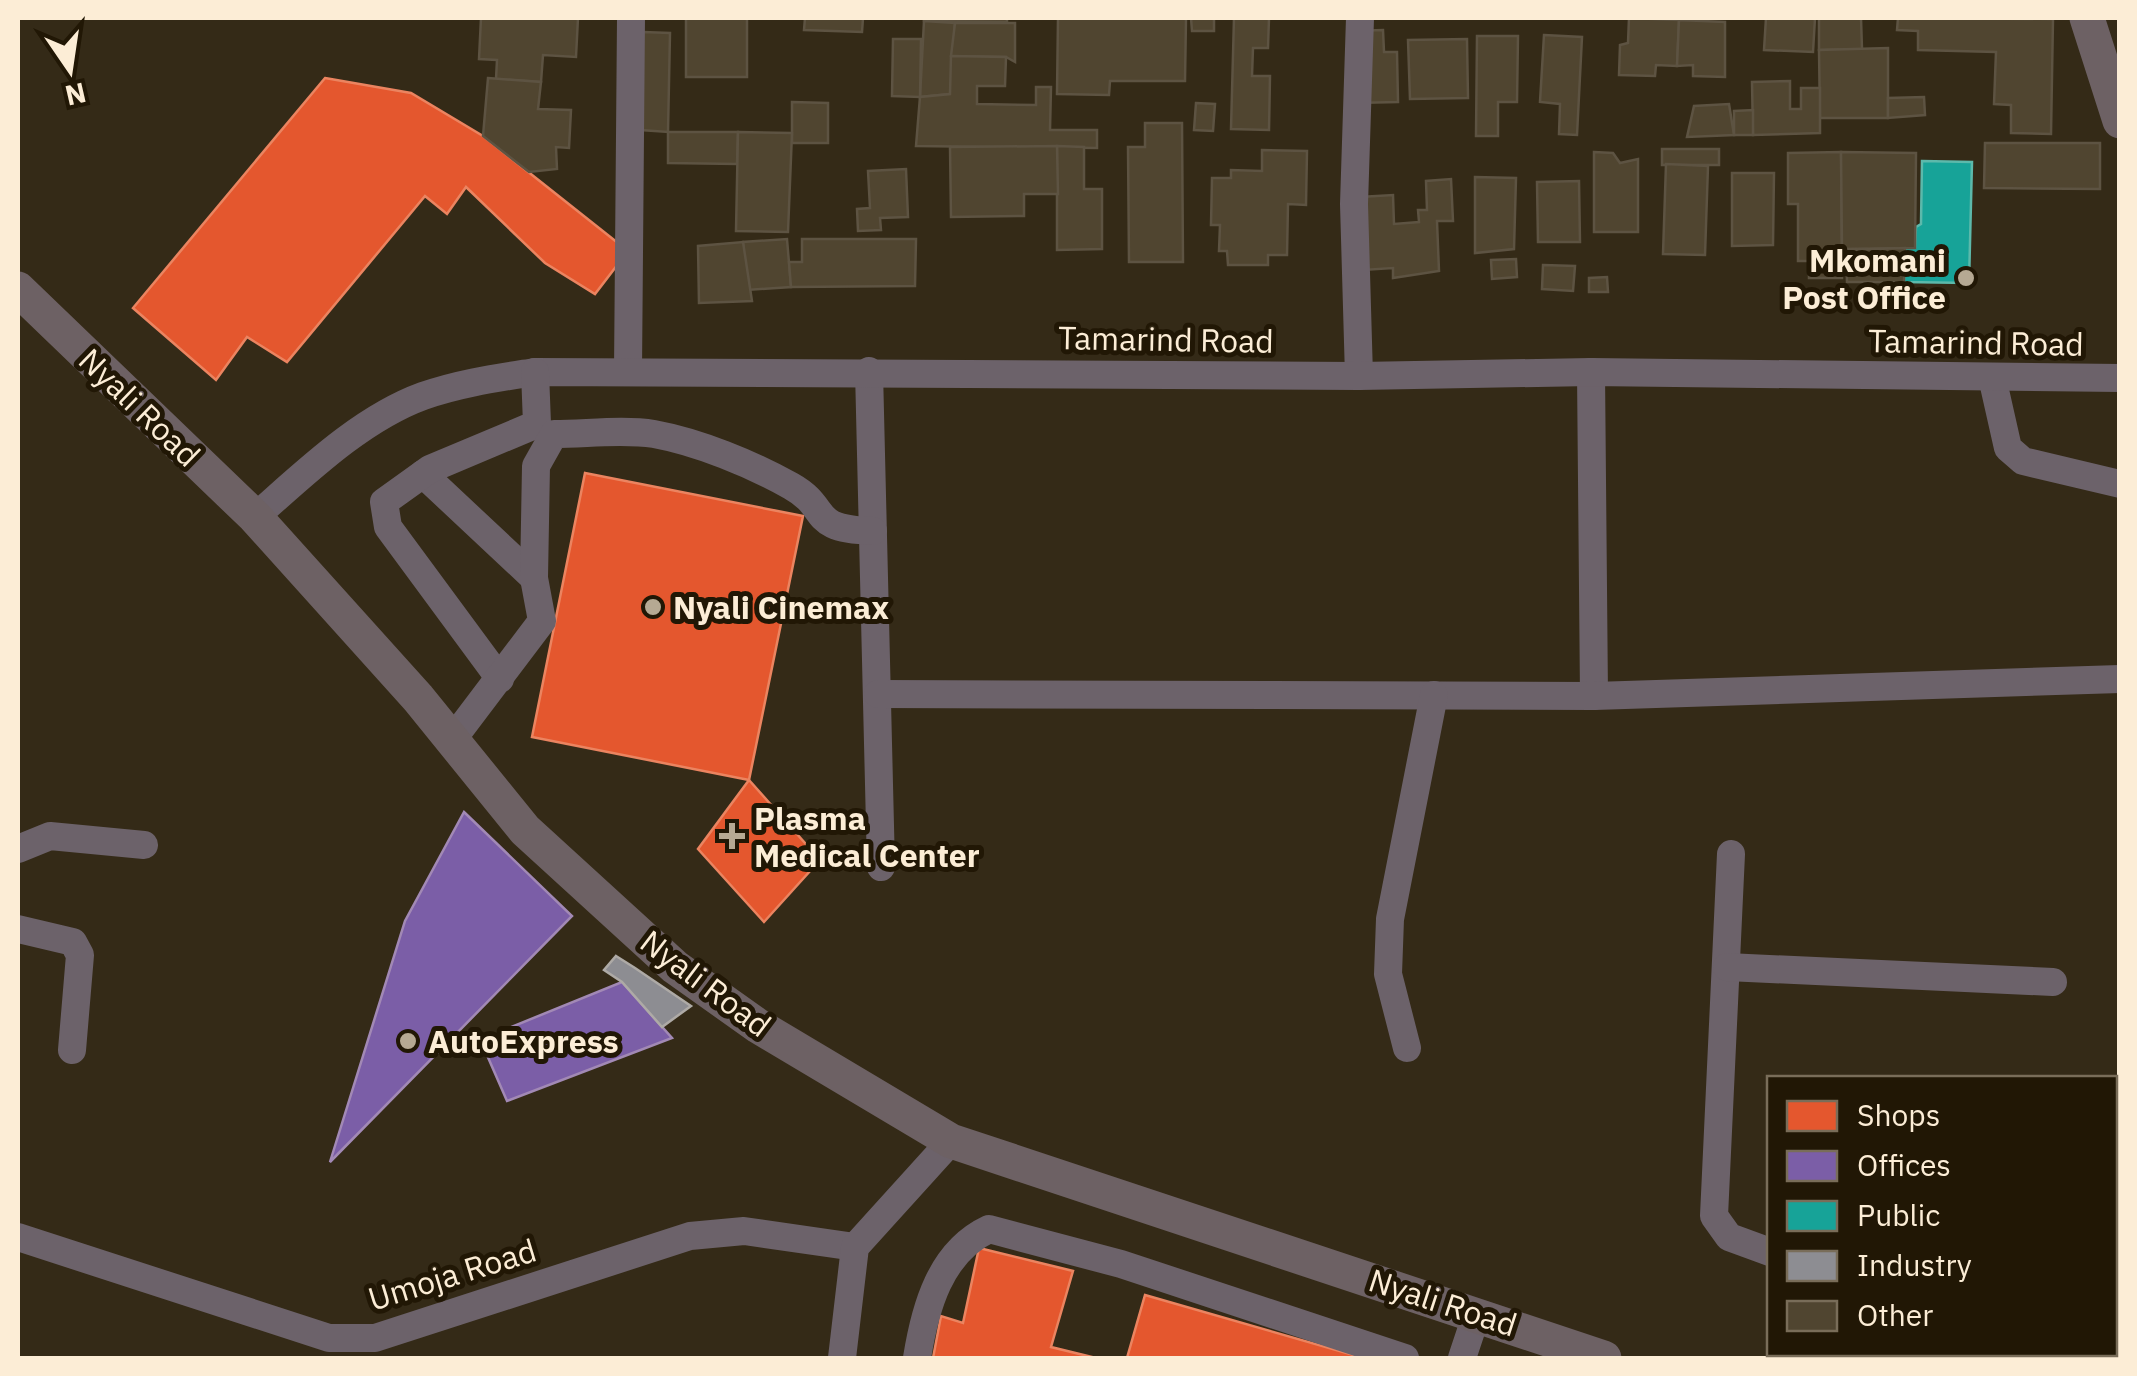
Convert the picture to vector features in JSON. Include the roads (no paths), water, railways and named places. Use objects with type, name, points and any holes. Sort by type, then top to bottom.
[{"type":"main road","points":[[2088,18],[2120,121]]},
{"type":"main road","name":"Nyali Road","points":[[18,288],[255,516],[452,740],[525,830],[676,967],[758,1026],[952,1140],[1604,1358]]},
{"type":"street","points":[[628,370],[631,18]]},
{"type":"street","points":[[1359,376],[1354,204],[1360,18]]},
{"type":"street","points":[[869,371],[881,868]]},
{"type":"street","points":[[452,740],[542,621],[534,578],[536,466],[546,429],[535,372]]},
{"type":"street","name":"Tamarind Road","points":[[255,516],[320,461],[418,398],[464,383],[535,372],[1359,376],[1591,372],[2120,378]]},
{"type":"street","points":[[1591,372],[1594,696]]},
{"type":"street","points":[[1992,377],[2008,448],[2023,461],[2120,484]]},
{"type":"street","points":[[500,679],[388,527],[384,502],[423,474],[546,429],[654,434],[730,459],[795,488],[819,517],[840,530],[873,531]]},
{"type":"street","points":[[423,474],[534,578]]},
{"type":"street","points":[[878,694],[1594,696],[2120,679]]},
{"type":"street","points":[[1407,1048],[1388,974],[1390,919],[1434,695]]},
{"type":"street","points":[[18,850],[50,836],[144,845]]},
{"type":"street","points":[[1731,854],[1714,1216],[1729,1237],[1767,1251]]},
{"type":"street","points":[[18,928],[72,942],[80,955],[72,1050]]},
{"type":"street","points":[[1727,967],[2053,982]]},
{"type":"street","points":[[842,1358],[855,1247],[952,1140]]},
{"type":"street","points":[[917,1358],[921,1330],[947,1261],[970,1238],[989,1229],[1121,1264],[1405,1358]]},
{"type":"street","name":"Umoja Road","points":[[18,1237],[328,1338],[375,1338],[690,1236],[744,1231],[855,1247]]},
{"type":"street","points":[[1462,1358],[1477,1313]]},
{"type":"place","name":"Mkomani Post Office","points":[[1966,278]]},
{"type":"place","name":"Nyali Cinemax","points":[[653,607]]},
{"type":"place","name":"Plasma Medical Center","points":[[732,836]]},
{"type":"place","name":"AutoExpress","points":[[408,1041]]}]
